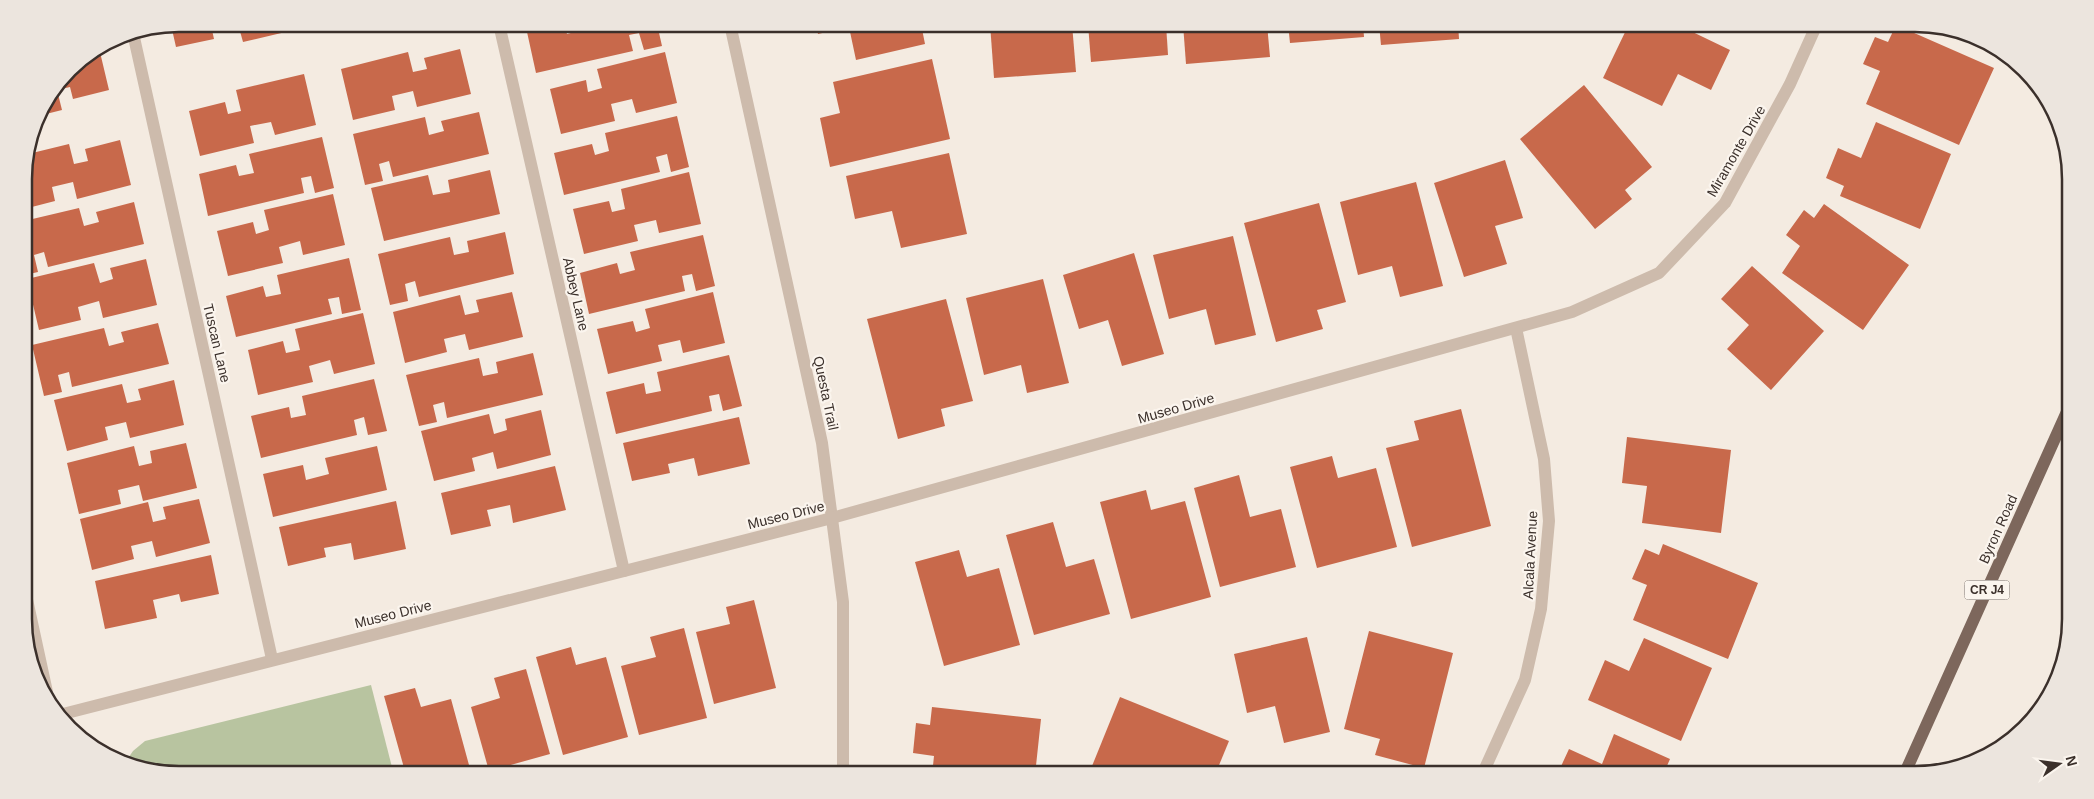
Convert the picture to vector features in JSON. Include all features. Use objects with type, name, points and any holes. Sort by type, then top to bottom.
[{"type":"main road","name":"Byron Road","points":[[1908,766],[2062,423]]},
{"type":"street","name":"Abbey Lane","points":[[502,32],[624,571]]},
{"type":"street","name":"Questa Trail","points":[[732,32],[822,443],[843,602],[843,766]]},
{"type":"street","name":"Miramonte Drive","points":[[1516,328],[1572,312],[1659,273],[1726,203],[1790,84],[1813,32]]},
{"type":"street","name":"Tuscan Lane","points":[[134,39],[272,660]]},
{"type":"street","name":"Museo Drive","points":[[67,713],[832,518],[1516,328]]},
{"type":"street","name":"Alcala Avenue","points":[[1486,766],[1525,680],[1542,609],[1549,521],[1544,458],[1516,328]]},
{"type":"street","points":[[33,626],[43,674]]},
{"type":"green space","points":[[371,685],[392,766],[170,766],[151,764],[129,757],[145,741]]},
{"type":"building","points":[[212,32],[214,39],[176,47],[173,33]]},
{"type":"building","points":[[240,32],[286,32],[243,42]]},
{"type":"building","points":[[527,32],[566,32],[567,34],[574,32],[659,32],[662,46],[644,50],[639,33],[629,35],[633,51],[536,73]]},
{"type":"building","points":[[850,32],[923,32],[925,44],[856,60]]},
{"type":"building","points":[[991,32],[1073,32],[1076,72],[994,78]]},
{"type":"building","points":[[1089,32],[1167,32],[1168,55],[1091,62]]},
{"type":"building","points":[[1184,32],[1268,32],[1270,57],[1186,64]]},
{"type":"building","points":[[1289,32],[1364,32],[1364,37],[1290,43]]},
{"type":"building","points":[[1380,32],[1459,32],[1459,39],[1381,45]]},
{"type":"building","points":[[1625,32],[1693,32],[1730,50],[1711,90],[1678,74],[1662,106],[1603,78]]},
{"type":"building","points":[[1893,32],[1912,32],[1994,68],[1959,145],[1866,104],[1880,71],[1863,64],[1875,37],[1888,42]]},
{"type":"building","points":[[460,49],[471,94],[417,107],[413,91],[392,96],[395,110],[353,120],[341,69],[408,52],[413,72],[427,69],[424,58]]},
{"type":"building","points":[[665,52],[677,103],[636,113],[632,99],[611,104],[615,121],[561,134],[550,89],[586,80],[588,92],[602,88],[597,69]]},
{"type":"building","points":[[101,56],[109,90],[73,99],[70,87],[64,88],[83,69]]},
{"type":"building","points":[[932,59],[950,139],[830,167],[820,118],[840,113],[833,82]]},
{"type":"building","points":[[304,74],[316,125],[275,135],[271,122],[250,126],[254,143],[200,156],[189,111],[225,102],[228,114],[241,111],[236,90]]},
{"type":"building","points":[[1584,85],[1652,167],[1625,190],[1632,199],[1595,229],[1520,139]]},
{"type":"building","points":[[59,96],[62,110],[48,113]]},
{"type":"building","points":[[479,112],[489,154],[393,177],[389,161],[379,164],[383,181],[365,185],[353,134],[425,117],[429,135],[444,131],[441,121]]},
{"type":"building","points":[[677,116],[689,167],[671,172],[667,154],[656,157],[660,172],[564,195],[554,153],[592,144],[595,155],[609,151],[605,133]]},
{"type":"building","points":[[1876,122],[1951,154],[1920,229],[1840,196],[1844,186],[1826,178],[1838,148],[1861,158]]},
{"type":"building","points":[[322,137],[334,188],[315,193],[311,176],[301,178],[304,193],[208,216],[199,174],[236,165],[239,176],[254,173],[249,154]]},
{"type":"building","points":[[120,140],[131,185],[77,199],[73,182],[52,187],[55,201],[33,207],[33,170],[36,152],[69,144],[74,164],[88,161],[85,149]]},
{"type":"building","points":[[949,153],[967,234],[901,248],[892,211],[855,219],[846,176]]},
{"type":"building","points":[[1505,160],[1523,218],[1495,226],[1507,264],[1464,277],[1434,183]]},
{"type":"building","points":[[490,170],[500,214],[384,241],[371,188],[428,175],[433,195],[450,192],[448,180]]},
{"type":"building","points":[[689,172],[701,224],[659,233],[656,220],[634,225],[638,241],[584,254],[573,209],[609,201],[612,212],[625,209],[621,189]]},
{"type":"building","points":[[1416,182],[1443,286],[1400,297],[1392,266],[1358,275],[1340,202]]},
{"type":"building","points":[[333,194],[345,245],[303,255],[300,241],[279,247],[283,263],[228,276],[217,231],[253,222],[256,234],[269,230],[264,210]]},
{"type":"building","points":[[134,202],[144,244],[48,267],[44,252],[34,255],[38,272],[33,273],[33,219],[79,208],[84,226],[99,222],[96,212]]},
{"type":"building","points":[[1319,203],[1346,302],[1317,310],[1323,329],[1276,342],[1244,223]]},
{"type":"building","points":[[1824,204],[1909,265],[1863,330],[1782,273],[1800,246],[1786,235],[1804,210],[1814,218]]},
{"type":"building","points":[[505,232],[514,274],[419,297],[415,281],[405,284],[408,301],[390,305],[378,254],[450,237],[454,255],[469,252],[467,241]]},
{"type":"building","points":[[703,235],[715,286],[696,291],[692,274],[682,276],[685,291],[589,314],[580,273],[617,263],[620,274],[635,270],[630,252]]},
{"type":"building","points":[[1233,236],[1256,335],[1215,345],[1206,309],[1169,319],[1153,255]]},
{"type":"building","points":[[1134,253],[1164,354],[1122,366],[1108,320],[1079,329],[1063,275]]},
{"type":"building","points":[[349,258],[361,310],[342,314],[339,297],[328,299],[332,314],[236,337],[226,296],[263,286],[266,297],[281,294],[277,275]]},
{"type":"building","points":[[146,259],[157,305],[103,318],[99,301],[78,307],[81,320],[39,330],[33,303],[33,278],[94,263],[100,283],[113,279],[110,268]]},
{"type":"building","points":[[1752,266],[1824,331],[1771,390],[1727,349],[1749,325],[1721,299]]},
{"type":"building","points":[[1043,279],[1069,383],[1027,393],[1021,365],[984,375],[966,298]]},
{"type":"building","points":[[512,292],[523,337],[469,350],[465,334],[444,339],[447,352],[405,363],[393,312],[460,295],[465,315],[479,312],[476,300]]},
{"type":"building","points":[[713,292],[725,343],[683,353],[680,340],[658,345],[662,361],[608,374],[597,329],[633,321],[636,332],[650,328],[645,309]]},
{"type":"building","points":[[946,299],[973,401],[941,409],[945,426],[898,439],[867,319]]},
{"type":"building","points":[[363,313],[375,364],[334,374],[330,360],[309,366],[313,382],[258,395],[248,350],[283,341],[286,353],[300,350],[295,329]]},
{"type":"building","points":[[158,323],[169,364],[72,387],[69,372],[58,375],[62,392],[44,396],[33,345],[104,328],[109,346],[124,342],[121,332]]},
{"type":"building","points":[[533,353],[543,395],[447,418],[444,402],[433,405],[437,422],[419,426],[406,375],[479,358],[483,376],[498,373],[496,362]]},
{"type":"building","points":[[729,355],[742,406],[723,411],[719,394],[709,396],[712,411],[616,434],[606,392],[644,383],[646,394],[661,391],[657,372]]},
{"type":"building","points":[[374,379],[387,431],[368,435],[364,417],[354,420],[357,435],[261,458],[251,416],[289,407],[291,418],[306,415],[302,396]]},
{"type":"building","points":[[174,380],[184,425],[130,438],[126,422],[105,427],[108,440],[67,451],[54,400],[122,384],[127,403],[141,400],[138,389]]},
{"type":"building","points":[[1461,409],[1491,526],[1412,547],[1386,448],[1419,440],[1414,421]]},
{"type":"building","points":[[541,410],[551,455],[497,469],[493,452],[472,458],[475,471],[434,481],[421,431],[489,414],[494,434],[507,430],[505,419]]},
{"type":"building","points":[[739,417],[750,464],[698,476],[694,458],[668,464],[670,473],[632,481],[623,443]]},
{"type":"building","points":[[1627,437],[1731,450],[1721,533],[1642,523],[1647,486],[1622,483]]},
{"type":"building","points":[[186,443],[197,488],[143,501],[139,485],[118,490],[121,504],[79,514],[67,463],[134,446],[139,466],[152,463],[150,451]]},
{"type":"building","points":[[377,446],[387,490],[273,517],[263,474],[303,465],[306,480],[329,474],[325,458]]},
{"type":"building","points":[[1332,456],[1338,478],[1376,468],[1397,547],[1317,568],[1290,467]]},
{"type":"building","points":[[555,466],[566,510],[513,523],[510,505],[487,510],[491,526],[451,535],[441,493]]},
{"type":"building","points":[[1239,475],[1250,517],[1281,509],[1296,567],[1220,587],[1194,488]]},
{"type":"building","points":[[1146,490],[1151,510],[1185,501],[1211,597],[1131,619],[1100,502]]},
{"type":"building","points":[[199,499],[210,543],[156,557],[152,541],[131,546],[134,559],[92,570],[80,519],[148,502],[153,522],[166,519],[163,507]]},
{"type":"building","points":[[396,501],[406,549],[354,560],[351,543],[324,548],[326,557],[288,566],[279,527]]},
{"type":"building","points":[[1053,522],[1066,567],[1094,559],[1110,614],[1034,635],[1006,535]]},
{"type":"building","points":[[1663,544],[1758,583],[1728,659],[1633,620],[1647,585],[1632,579],[1645,549],[1659,555]]},
{"type":"building","points":[[959,550],[967,577],[999,568],[1020,645],[944,666],[915,562]]},
{"type":"building","points":[[211,555],[219,594],[181,602],[179,594],[153,600],[157,618],[105,629],[95,581]]},
{"type":"building","points":[[754,600],[776,688],[714,704],[696,632],[730,624],[726,607]]},
{"type":"building","points":[[684,628],[707,718],[639,735],[621,666],[656,657],[650,637]]},
{"type":"building","points":[[1369,631],[1453,653],[1425,766],[1416,766],[1375,755],[1380,739],[1344,729]]},
{"type":"building","points":[[1307,637],[1330,732],[1284,743],[1275,706],[1247,713],[1234,654]]},
{"type":"building","points":[[1644,638],[1712,668],[1681,741],[1588,700],[1605,660],[1629,671]]},
{"type":"building","points":[[571,647],[576,665],[606,657],[628,737],[563,755],[536,657]]},
{"type":"building","points":[[526,669],[550,754],[507,766],[488,766],[471,707],[500,698],[494,678]]},
{"type":"building","points":[[415,688],[421,707],[451,699],[469,765],[403,766],[384,696]]},
{"type":"building","points":[[1120,697],[1229,741],[1219,766],[1092,766]]},
{"type":"building","points":[[932,707],[1041,719],[1036,766],[933,766],[934,756],[913,753],[916,723],[930,725]]},
{"type":"building","points":[[1614,734],[1670,759],[1667,766],[1561,766],[1569,749],[1602,764]]}]
